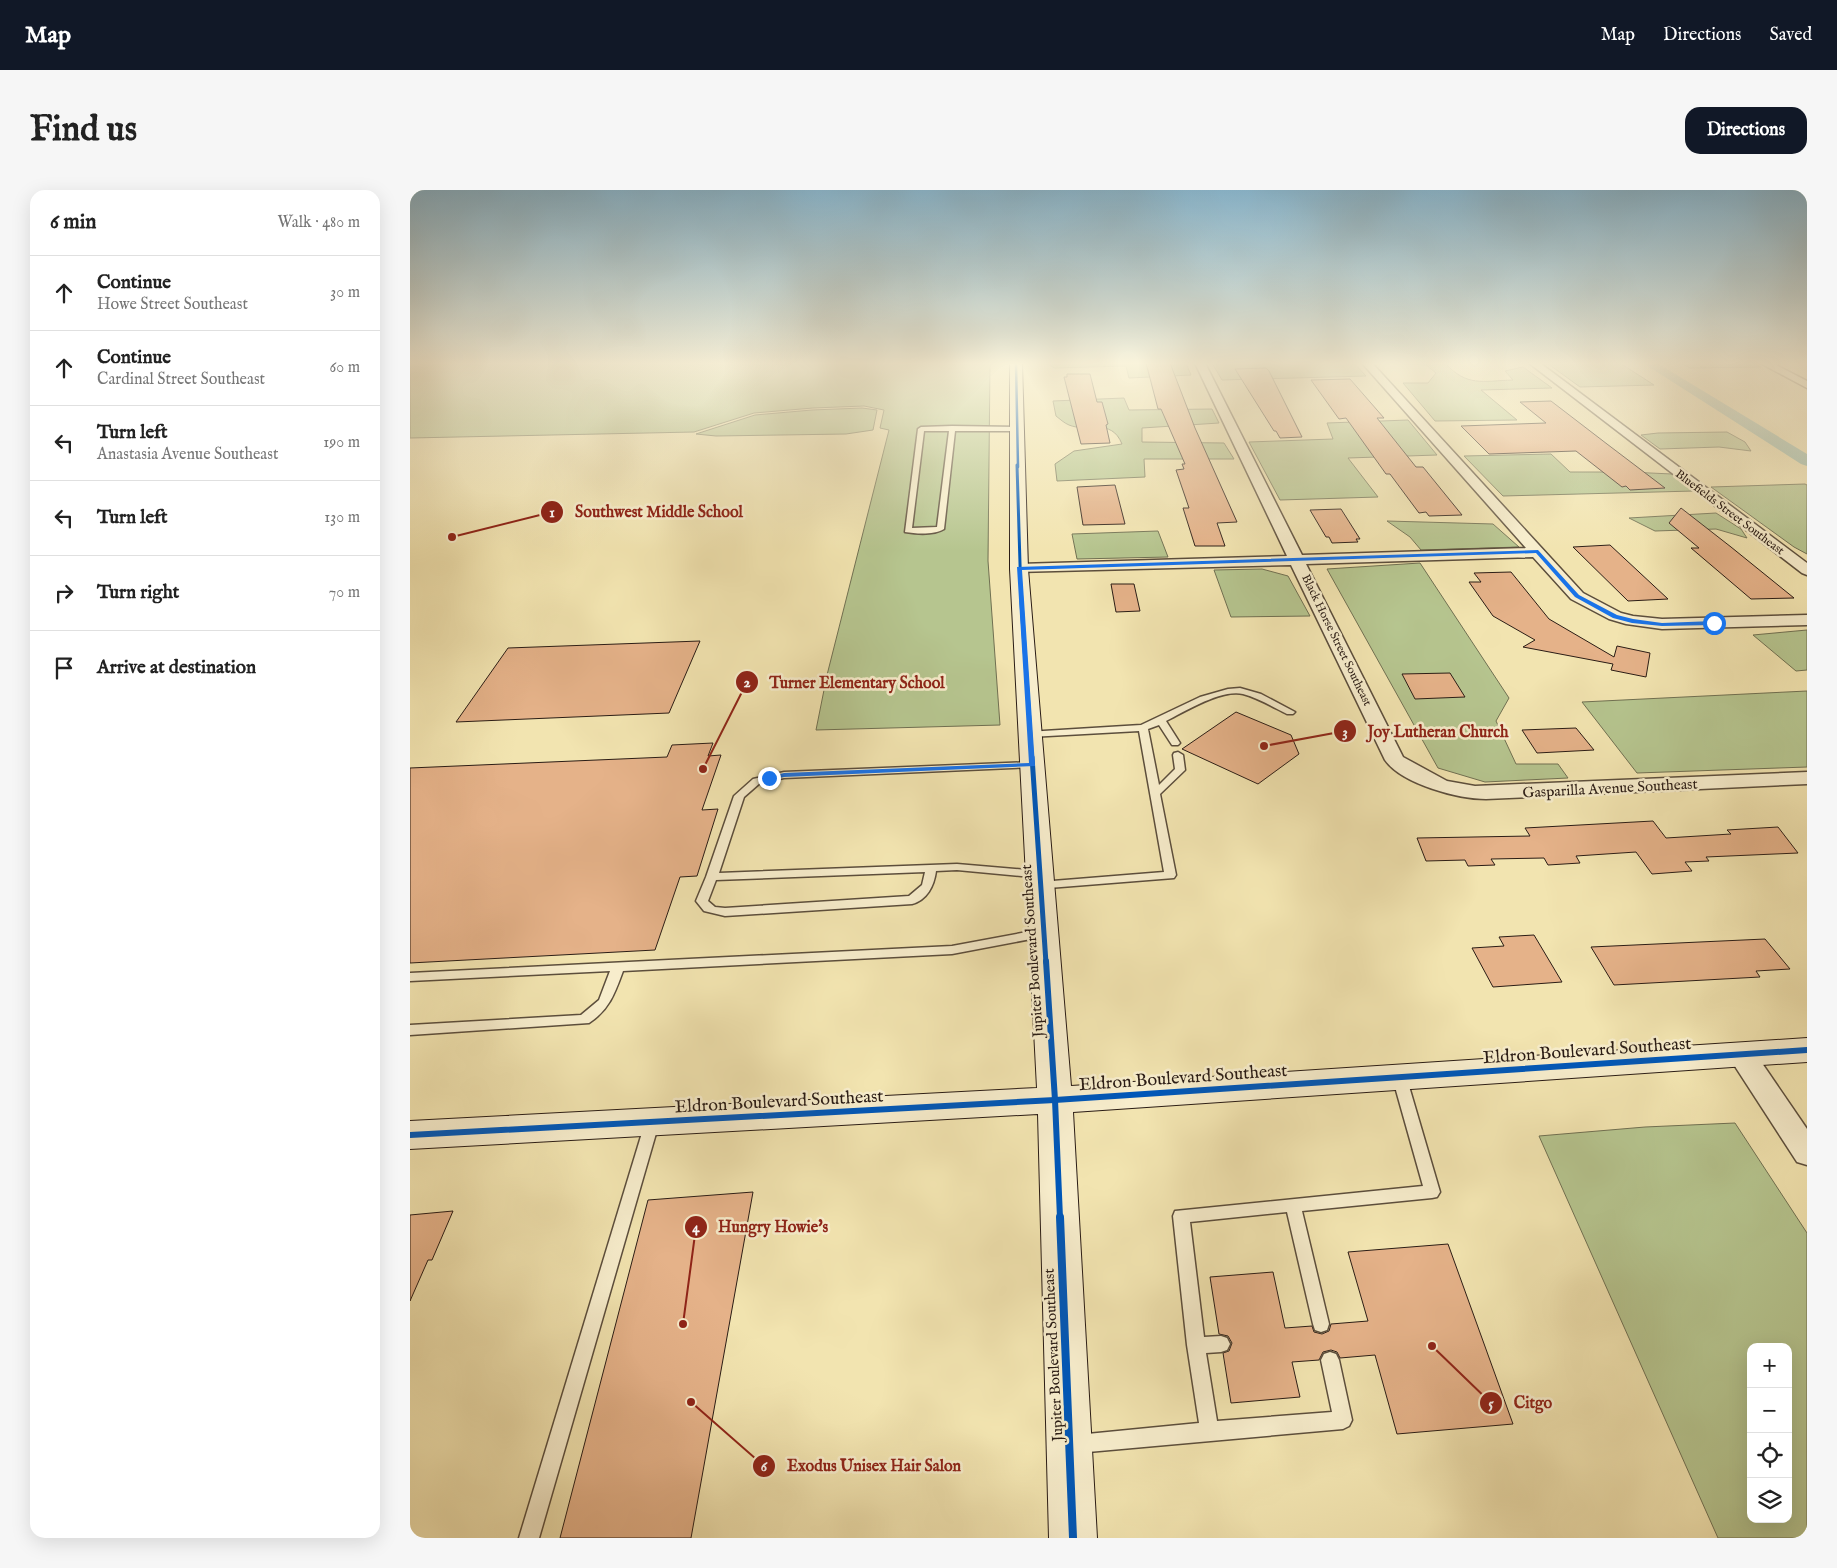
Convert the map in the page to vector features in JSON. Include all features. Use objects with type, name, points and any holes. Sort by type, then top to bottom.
[{"type":"street","name":"Jupiter Boulevard Southeast","points":[[1017,426],[1019,568],[1055,1100],[1073,1538]]},
{"type":"street","name":"Black Horse Street Southeast","points":[[1232,426],[1395,760],[1417,774]]},
{"type":"street","points":[[1425,426],[1577,596],[1615,616],[1632,621],[1662,624],[1807,620]]},
{"type":"street","name":"Bluefields Street Southeast","points":[[1618,426],[1807,570]]},
{"type":"street","points":[[1019,568],[1538,552]]},
{"type":"street","name":"Gasparilla Avenue Southeast","points":[[1417,774],[1440,784],[1469,792],[1523,792],[1807,778]]},
{"type":"street","name":"Eldron Boulevard Southeast","points":[[410,1134],[1055,1100],[1807,1050]]},
{"type":"street","points":[[1741,1054],[1807,1154]]},
{"type":"lane","points":[[956,428],[940,529],[908,530],[921,429],[956,428],[968,430],[1017,426]]},
{"type":"lane","points":[[1030,734],[1143,728],[1222,693],[1242,690],[1290,712]]},
{"type":"lane","points":[[1161,721],[1175,743]]},
{"type":"lane","points":[[712,877],[972,867],[1040,881],[1170,874],[1143,728]]},
{"type":"lane","points":[[1156,793],[1180,770],[1178,756]]},
{"type":"lane","points":[[931,868],[928,886],[912,900],[894,903],[725,912],[709,910],[702,901],[739,796],[756,781],[784,775],[1032,765]]},
{"type":"lane","points":[[410,977],[952,950],[1043,933]]},
{"type":"lane","points":[[410,1030],[584,1020],[599,1011],[605,1002],[618,967]]},
{"type":"lane","points":[[1209,1431],[1196,1346],[1181,1216],[1432,1192],[1399,1076]]},
{"type":"lane","points":[[529,1538],[653,1121]]},
{"type":"lane","points":[[1293,1205],[1321,1324]]},
{"type":"lane","points":[[1196,1346],[1221,1344]]},
{"type":"lane","points":[[1070,1445],[1343,1420],[1330,1360]]},
{"type":"green space","points":[[410,426],[713,426],[694,432],[410,438]]},
{"type":"green space","points":[[721,426],[874,426],[873,430],[846,434],[716,436],[696,434]]},
{"type":"green space","points":[[880,426],[989,426],[988,561],[1000,725],[816,730],[827,675],[889,430],[880,428]]},
{"type":"green space","points":[[1072,426],[1174,426],[1142,428],[1142,442],[1224,443],[1234,459],[1144,459],[1145,477],[1057,481],[1055,464],[1074,451],[1122,444],[1112,431],[1105,428]]},
{"type":"green space","points":[[1328,426],[1413,426],[1437,455],[1348,458],[1378,497],[1280,500],[1249,442],[1333,439]]},
{"type":"green space","points":[[1727,432],[1745,442],[1751,451],[1719,447],[1660,449],[1641,435],[1658,433]]},
{"type":"green space","points":[[1551,454],[1570,472],[1672,474],[1694,491],[1503,496],[1464,456]]},
{"type":"green space","points":[[1807,485],[1807,554],[1794,547],[1711,487]]},
{"type":"green space","points":[[1716,513],[1741,529],[1747,538],[1716,529],[1655,531],[1629,518]]},
{"type":"green space","points":[[1387,521],[1493,524],[1519,547],[1421,550],[1410,537]]},
{"type":"green space","points":[[1158,531],[1168,557],[1077,559],[1072,534]]},
{"type":"green space","points":[[1420,563],[1509,698],[1496,721],[1516,764],[1558,764],[1568,778],[1485,782],[1438,768],[1327,569]]},
{"type":"green space","points":[[1262,569],[1288,576],[1310,616],[1231,617],[1214,570]]},
{"type":"green space","points":[[1807,630],[1807,670],[1796,671],[1753,635]]},
{"type":"green space","points":[[1807,691],[1807,767],[1637,773],[1582,702]]},
{"type":"green space","points":[[1735,1123],[1807,1233],[1807,1538],[1718,1538],[1539,1136],[1645,1127]]},
{"type":"building","points":[[1076,426],[1106,426],[1110,443],[1081,444]]},
{"type":"building","points":[[1168,426],[1194,426],[1237,522],[1217,523],[1225,546],[1195,546],[1183,508],[1189,508],[1176,470],[1184,469],[1182,464],[1185,464]]},
{"type":"building","points":[[1271,426],[1296,426],[1302,437],[1280,438],[1276,431]]},
{"type":"building","points":[[1352,426],[1383,426],[1416,467],[1423,467],[1462,515],[1429,516],[1426,512],[1419,513],[1390,474],[1386,474]]},
{"type":"building","points":[[1461,426],[1584,426],[1665,488],[1630,490],[1626,486],[1622,487],[1576,451],[1489,454]]},
{"type":"building","points":[[1115,485],[1125,524],[1083,525],[1077,487]]},
{"type":"building","points":[[1681,508],[1794,598],[1751,599],[1691,548],[1699,548],[1669,523]]},
{"type":"building","points":[[1341,509],[1360,539],[1356,539],[1358,542],[1332,543],[1329,537],[1326,537],[1310,510]]},
{"type":"building","points":[[1610,545],[1668,599],[1628,601],[1573,547]]},
{"type":"building","points":[[1511,572],[1549,619],[1614,657],[1617,646],[1650,653],[1646,677],[1611,670],[1613,664],[1523,647],[1535,640],[1493,616],[1469,582],[1481,582],[1474,573]]},
{"type":"building","points":[[1111,584],[1134,584],[1140,611],[1116,612]]},
{"type":"building","points":[[700,641],[669,713],[456,722],[508,648]]},
{"type":"building","points":[[1450,673],[1465,697],[1415,699],[1402,674]]},
{"type":"building","points":[[1236,712],[1291,735],[1299,754],[1258,784],[1182,749]]},
{"type":"building","points":[[1576,728],[1594,750],[1537,753],[1522,730]]},
{"type":"building","points":[[713,743],[708,756],[721,755],[702,810],[718,809],[697,876],[680,877],[655,950],[410,963],[410,768],[667,757],[672,745]]},
{"type":"building","points":[[1653,821],[1666,838],[1731,834],[1727,830],[1778,827],[1798,853],[1706,857],[1709,861],[1685,862],[1692,871],[1652,874],[1636,852],[1576,856],[1580,863],[1548,865],[1544,858],[1491,859],[1495,865],[1468,866],[1465,860],[1426,861],[1417,838],[1530,836],[1525,828]]},
{"type":"building","points":[[1534,935],[1562,982],[1493,987],[1472,948],[1504,946],[1499,937]]},
{"type":"building","points":[[1765,939],[1790,969],[1756,971],[1760,977],[1614,985],[1591,947]]},
{"type":"building","points":[[753,1192],[691,1538],[560,1538],[648,1200]]},
{"type":"building","points":[[453,1211],[432,1260],[428,1260],[410,1301],[410,1215]]},
{"type":"building","points":[[1448,1244],[1513,1424],[1397,1434],[1375,1355],[1340,1358],[1337,1352],[1331,1350],[1323,1352],[1319,1360],[1292,1362],[1300,1397],[1231,1403],[1223,1353],[1229,1351],[1232,1343],[1228,1336],[1219,1334],[1210,1277],[1273,1272],[1285,1328],[1312,1326],[1314,1332],[1322,1334],[1329,1331],[1331,1324],[1368,1321],[1348,1252]]},
{"type":"waterway","points":[[1750,426],[1807,461]]},
{"type":"cycle path","points":[[1017,426],[1019,569],[1055,1100],[1073,1538]]},
{"type":"cycle path","points":[[410,1135],[1055,1100],[1807,1050]]},
{"type":"place","name":"Southwest Middle School","points":[[452,537]]},
{"type":"place","name":"Joy Lutheran Church","points":[[1264,746]]},
{"type":"place","name":"Turner Elementary School","points":[[703,769]]},
{"type":"place","name":"Hungry Howie's","points":[[683,1324]]},
{"type":"place","name":"Citgo","points":[[1432,1346]]},
{"type":"place","name":"Exodus Unisex Hair Salon","points":[[691,1402]]},
{"type":"route","points":[[769,778],[784,775],[1032,765],[1019,568],[1538,552],[1577,596],[1615,616],[1632,621],[1662,624],[1714,623]]}]
